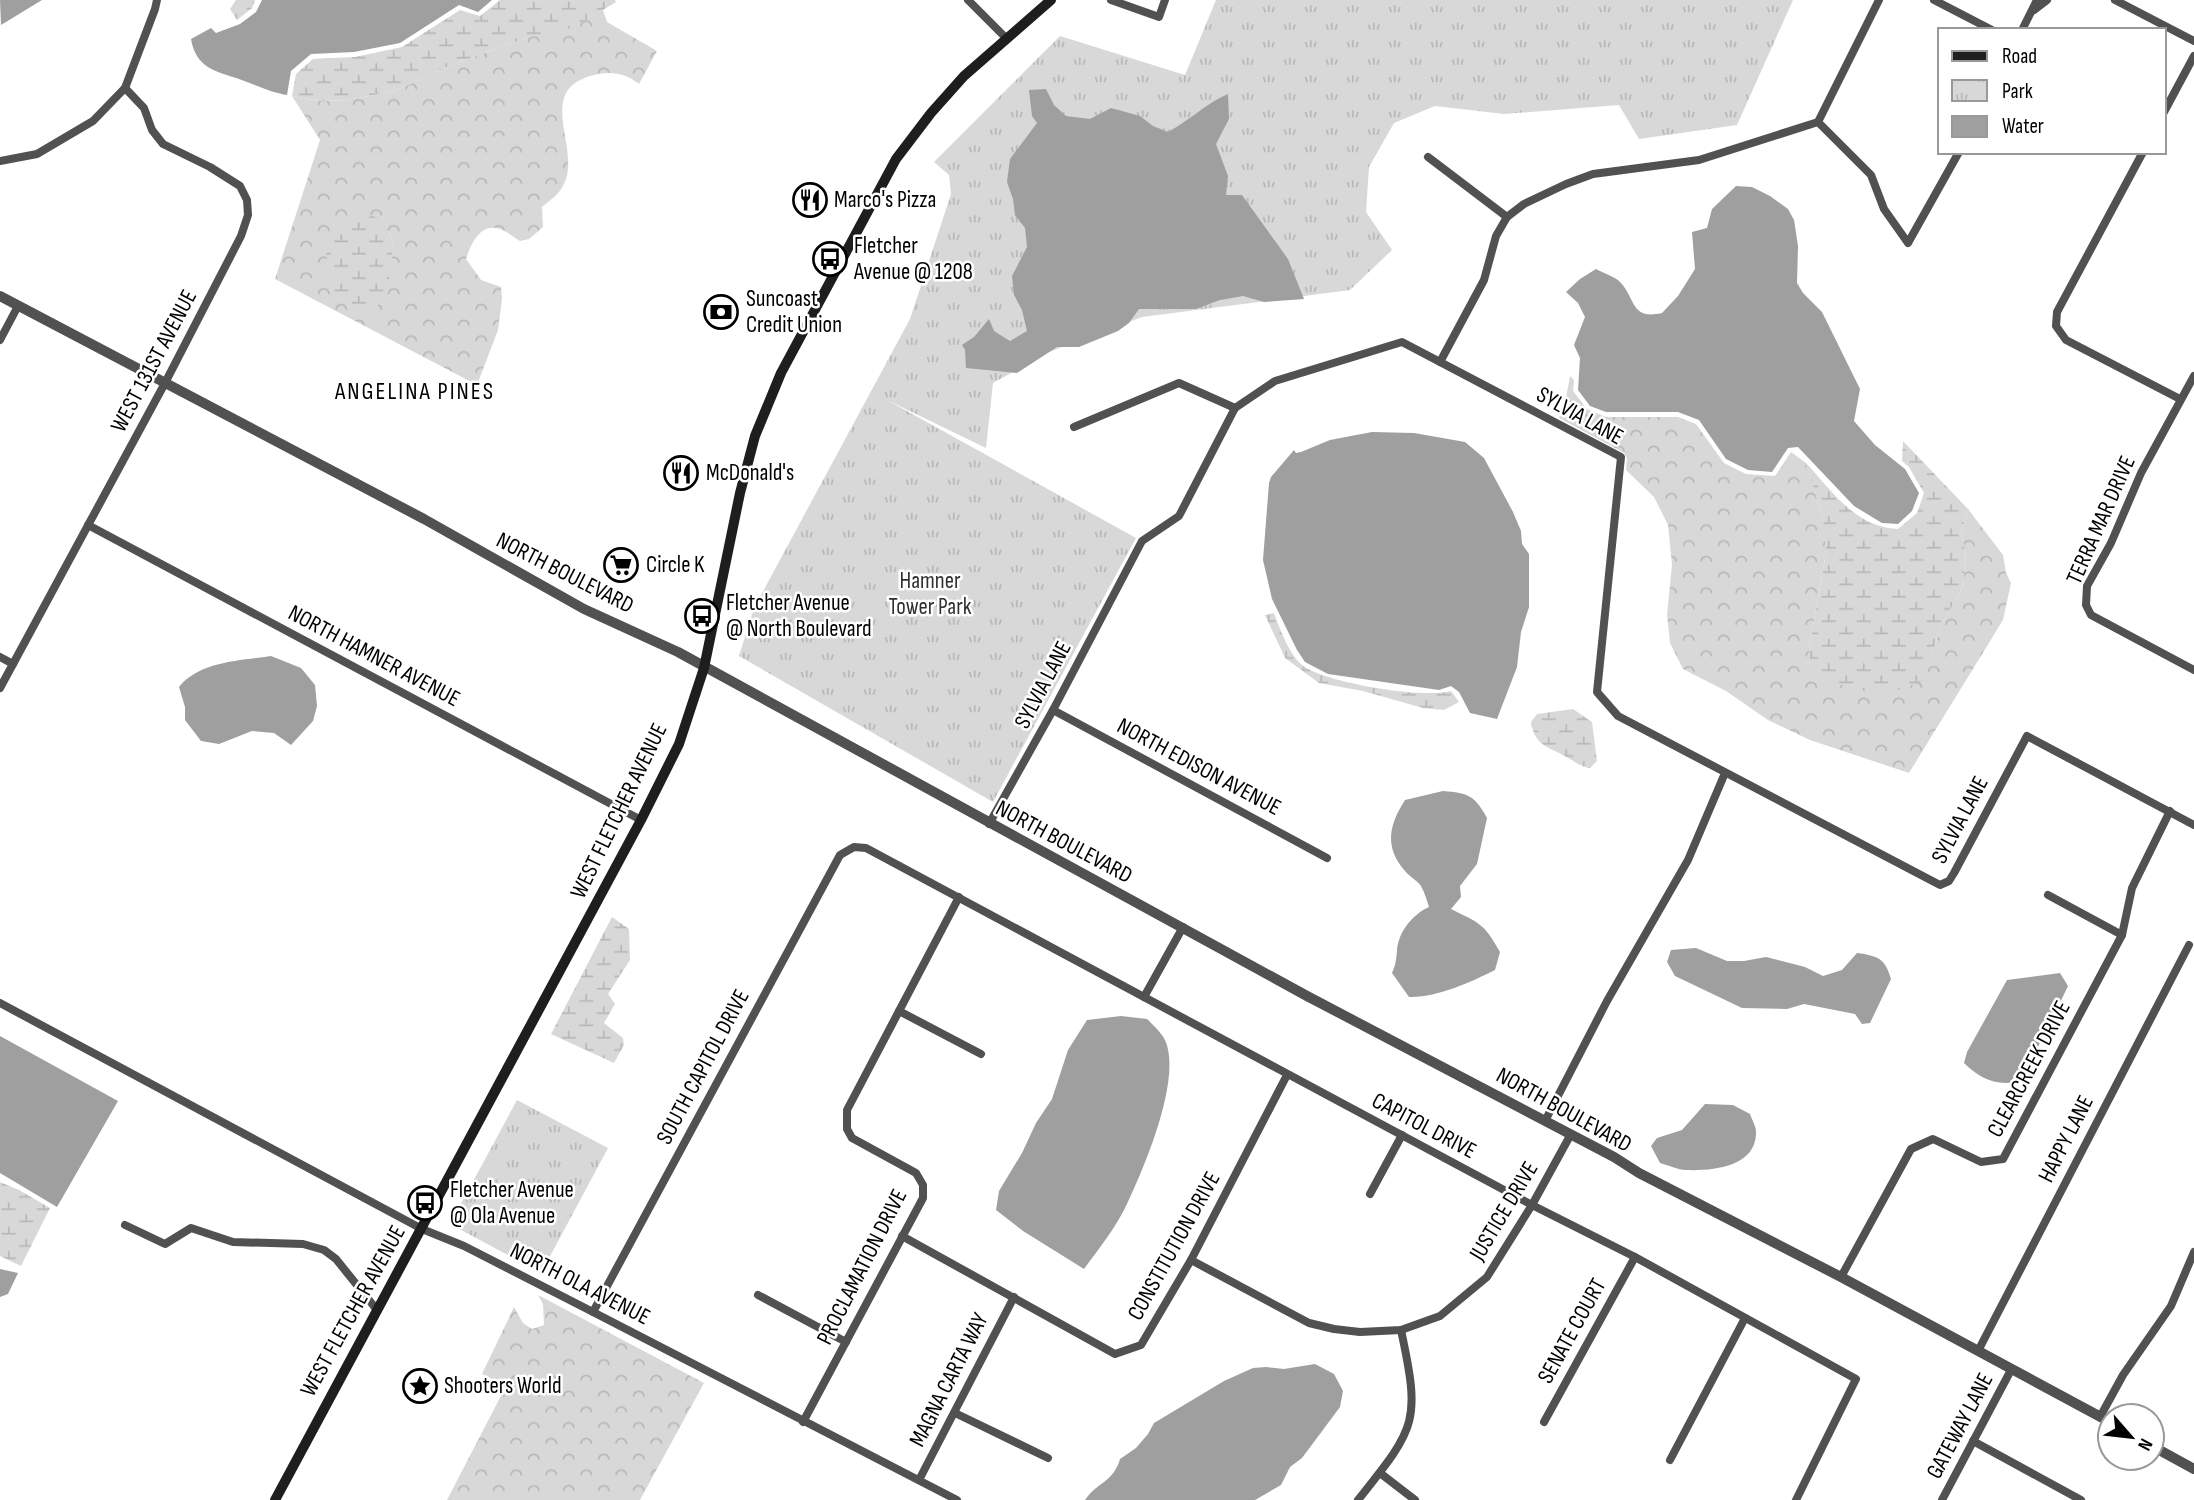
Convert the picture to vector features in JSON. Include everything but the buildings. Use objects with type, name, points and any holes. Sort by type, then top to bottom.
[{"type":"main road","name":"WEST FLETCHER AVENUE","points":[[275,1500],[641,820],[679,744],[704,668],[740,494],[755,436],[781,373],[896,159],[964,76],[1051,0]]},
{"type":"street","points":[[0,161],[37,154],[93,121],[125,89],[157,0]]},
{"type":"street","points":[[968,0],[1006,38]]},
{"type":"street","points":[[1111,0],[1159,18],[1165,0]]},
{"type":"street","points":[[1440,362],[1484,280],[1496,236],[1507,217],[1524,204],[1593,174],[1699,160],[1818,122],[1879,0]]},
{"type":"street","points":[[1934,0],[1988,28]]},
{"type":"street","points":[[2023,28],[2038,0]]},
{"type":"street","points":[[2034,10],[2046,0]]},
{"type":"street","points":[[2115,0],[2194,41]]},
{"type":"street","points":[[2166,107],[2194,56]]},
{"type":"street","name":"WEST 131ST AVENUE","points":[[0,688],[165,383],[241,236],[248,215],[247,200],[240,186],[227,176],[163,144],[152,130],[144,108],[125,89]]},
{"type":"street","points":[[1818,122],[1871,175],[1884,209],[1908,243],[1958,154]]},
{"type":"street","points":[[2142,154],[2057,312],[2056,326],[2067,340],[2180,399]]},
{"type":"street","points":[[1428,157],[1507,217]]},
{"type":"street","name":"NORTH BOULEVARD","points":[[0,296],[424,519],[584,609],[637,632],[1307,996],[1841,1277],[2096,1415]]},
{"type":"street","points":[[0,340],[18,306]]},
{"type":"street","name":"SYLVIA LANE","points":[[989,824],[1142,541],[1179,516],[1235,408],[1275,381],[1402,342],[1621,457],[1597,692],[1618,716],[1940,885],[1949,881],[1955,873],[2027,736],[2170,811]]},
{"type":"street","name":"TERRA MAR DRIVE","points":[[2194,376],[2141,474],[2088,586],[2086,605],[2091,615],[2194,670]]},
{"type":"street","points":[[1074,427],[1179,383],[1235,408]]},
{"type":"street","name":"NORTH HAMNER AVENUE","points":[[88,525],[641,820]]},
{"type":"street","points":[[0,657],[13,664]]},
{"type":"street","name":"NORTH EDISON AVENUE","points":[[1053,710],[1327,858]]},
{"type":"street","points":[[1545,1121],[1606,1001],[1688,860],[1725,773]]},
{"type":"street","points":[[2170,811],[2194,825]]},
{"type":"street","name":"CLEARCREEK DRIVE","points":[[1841,1277],[1911,1149],[1933,1139],[1981,1162],[2003,1158],[2122,935],[2132,888],[2170,811]]},
{"type":"street","name":"CAPITOL DRIVE","points":[[854,847],[866,848],[959,897],[1287,1075],[1635,1257],[1856,1379],[1796,1500]]},
{"type":"street","name":"SOUTH CAPITOL DRIVE","points":[[593,1312],[840,855],[854,847]]},
{"type":"street","points":[[2048,895],[2122,935]]},
{"type":"street","name":"PROCLAMATION DRIVE","points":[[803,1422],[923,1198],[923,1185],[916,1173],[852,1138],[847,1129],[847,1110],[959,897]]},
{"type":"street","points":[[1144,997],[1183,927]]},
{"type":"street","name":"HAPPY LANE","points":[[1978,1351],[2189,945]]},
{"type":"street","name":"NORTH OLA AVENUE","points":[[0,1003],[422,1229],[464,1247],[593,1312],[957,1500]]},
{"type":"street","points":[[899,1011],[981,1054]]},
{"type":"street","name":"CONSTITUTION DRIVE","points":[[902,1236],[1115,1354],[1141,1345],[1191,1260],[1287,1075]]},
{"type":"street","name":"JUSTICE DRIVE","points":[[1191,1260],[1309,1323],[1360,1332],[1401,1330],[1440,1316],[1487,1277],[1532,1205],[1571,1134]]},
{"type":"street","points":[[1370,1194],[1402,1135]]},
{"type":"street","points":[[125,1225],[165,1244],[191,1228],[233,1242],[303,1244],[324,1250],[336,1259],[377,1310]]},
{"type":"street","points":[[2108,1402],[2123,1375],[2171,1306],[2194,1252]]},
{"type":"street","name":"SENATE COURT","points":[[1544,1422],[1635,1257]]},
{"type":"street","points":[[758,1295],[846,1342]]},
{"type":"street","name":"MAGNA CARTA WAY","points":[[919,1480],[1014,1297]]},
{"type":"street","points":[[1670,1460],[1745,1318]]},
{"type":"street","points":[[1358,1500],[1401,1444],[1412,1412],[1412,1378],[1401,1330]]},
{"type":"street","name":"GATEWAY LANE","points":[[1942,1500],[2011,1370]]},
{"type":"street","points":[[955,1413],[1048,1458]]},
{"type":"street","points":[[1973,1441],[2081,1500]]},
{"type":"street","points":[[2166,1452],[2193,1465]]},
{"type":"street","points":[[1380,1472],[1415,1500]]},
{"type":"green space","points":[[236,0],[255,0],[252,8],[237,20],[230,9]]},
{"type":"green space","points":[[500,0],[616,2],[567,29],[535,35],[451,65],[395,91],[347,100],[319,101],[292,96],[296,74],[313,59],[355,57],[402,47],[460,10],[480,16]]},
{"type":"green space","name":"Hamner Tower Park","points":[[1216,0],[1793,0],[1737,125],[1639,139],[1619,105],[1504,114],[1435,106],[1394,123],[1369,167],[1366,212],[1392,250],[1350,290],[1142,317],[1049,352],[993,383],[986,448],[887,400],[1136,538],[993,802],[739,656],[754,608],[910,319],[951,194],[949,175],[934,162],[1060,36],[1185,75]]},
{"type":"green space","points":[[603,10],[607,22],[657,51],[639,84],[625,76],[604,73],[579,81],[568,91],[563,103],[562,118],[568,164],[566,179],[553,198],[542,207],[543,227],[529,239],[520,241],[503,230],[487,229],[474,241],[466,259],[481,280],[501,287],[502,299],[498,330],[477,385],[275,279],[320,140],[292,96],[319,101],[347,100],[395,91],[451,65],[535,35],[562,31]],"holes":[[[385,221],[393,243],[387,292]]]},
{"type":"green space","points":[[366,213],[385,221],[393,243],[387,292],[372,314],[353,313],[335,292],[326,249],[339,223]]},
{"type":"green space","points":[[1570,376],[1574,380],[1573,391],[1587,409],[1606,417],[1678,417],[1696,424],[1724,463],[1746,474],[1775,476],[1791,452],[1806,463],[1823,518],[1826,553],[1809,649],[1810,670],[1921,681],[1944,620],[1962,589],[1966,554],[1961,533],[1968,509],[2003,555],[2011,583],[2003,620],[1909,773],[1810,740],[1768,720],[1726,691],[1683,669],[1670,643],[1667,615],[1672,565],[1668,525],[1654,497],[1626,470],[1627,458],[1624,453],[1559,418]]},
{"type":"green space","points":[[1903,441],[1968,509],[1961,533],[1966,554],[1962,589],[1944,620],[1921,682],[1889,692],[1869,692],[1838,684],[1810,671],[1809,649],[1826,553],[1823,518],[1806,463],[1857,515],[1883,527],[1898,529],[1917,513],[1924,493],[1909,467],[1902,461]]},
{"type":"green space","points":[[1274,613],[1293,654],[1302,665],[1314,672],[1375,688],[1419,693],[1451,691],[1459,702],[1444,710],[1423,708],[1363,691],[1319,683],[1285,658],[1265,615]]},
{"type":"green space","points":[[1573,709],[1592,722],[1597,761],[1590,768],[1579,765],[1545,746],[1533,731],[1531,722],[1537,714]]},
{"type":"green space","points":[[612,917],[629,929],[630,960],[608,994],[615,1004],[604,1023],[623,1038],[624,1045],[614,1063],[551,1034]]},
{"type":"green space","points":[[517,1100],[608,1148],[541,1273],[450,1224]]},
{"type":"green space","points":[[0,1182],[50,1208],[21,1266],[0,1256]]},
{"type":"green space","points":[[538,1295],[704,1383],[640,1500],[447,1500],[506,1386],[482,1374],[514,1307],[523,1323],[532,1329],[544,1325],[543,1304]]},
{"type":"water","points":[[0,0],[42,0],[1,25]]},
{"type":"water","points":[[262,0],[492,0],[478,12],[459,5],[400,43],[354,52],[311,54],[291,71],[287,95],[208,67],[197,56],[191,39],[211,28],[216,33],[240,24],[256,12]]},
{"type":"water","points":[[1046,89],[1054,105],[1066,116],[1090,119],[1111,108],[1140,116],[1153,126],[1168,132],[1228,94],[1229,119],[1216,144],[1228,176],[1226,195],[1242,195],[1288,259],[1304,299],[1264,302],[1243,296],[1220,300],[1196,309],[1139,309],[1129,323],[1118,331],[1079,347],[1057,347],[1017,373],[966,368],[962,345],[974,337],[989,319],[994,331],[1010,341],[1027,331],[1022,310],[1014,295],[1012,276],[1027,247],[1025,228],[1015,215],[1007,182],[1010,159],[1037,123],[1032,116],[1029,90]]},
{"type":"water","points":[[1736,186],[1752,187],[1770,196],[1788,209],[1794,220],[1798,246],[1797,283],[1822,312],[1860,389],[1854,421],[1875,445],[1905,469],[1919,493],[1912,511],[1898,524],[1882,523],[1854,506],[1798,447],[1788,448],[1772,472],[1748,470],[1726,459],[1699,420],[1678,412],[1606,412],[1590,406],[1578,390],[1580,358],[1574,345],[1585,317],[1578,303],[1566,292],[1596,269],[1619,281],[1639,311],[1645,314],[1662,313],[1678,296],[1695,269],[1692,232],[1707,228],[1712,209]]},
{"type":"water","points":[[1372,432],[1414,433],[1465,442],[1484,458],[1513,512],[1521,531],[1522,544],[1529,554],[1529,607],[1521,632],[1517,667],[1497,719],[1470,713],[1459,692],[1451,686],[1439,690],[1328,674],[1305,662],[1272,599],[1263,560],[1271,477],[1294,450],[1296,453],[1301,452],[1330,440]]},
{"type":"water","points":[[271,656],[301,668],[315,685],[317,706],[313,721],[291,745],[274,733],[252,731],[219,744],[201,741],[185,720],[185,707],[179,687],[188,678],[209,667]]},
{"type":"water","points":[[1443,791],[1459,793],[1475,800],[1487,818],[1477,864],[1460,886],[1461,897],[1451,909],[1480,925],[1500,952],[1495,970],[1442,992],[1409,997],[1392,973],[1398,944],[1407,925],[1417,914],[1429,907],[1421,886],[1398,862],[1392,845],[1392,827],[1405,800]]},
{"type":"water","points":[[1696,948],[1727,961],[1766,957],[1805,967],[1823,976],[1842,970],[1857,953],[1864,954],[1880,959],[1891,979],[1870,1023],[1862,1024],[1855,1014],[1804,1004],[1787,1009],[1742,1008],[1675,976],[1667,962],[1671,950]]},
{"type":"water","points":[[2060,973],[2068,986],[2038,1047],[2015,1082],[2001,1083],[1987,1079],[1964,1063],[1967,1052],[2007,980]]},
{"type":"water","points":[[1121,1016],[1147,1019],[1161,1034],[1169,1057],[1169,1078],[1158,1126],[1132,1194],[1115,1225],[1084,1269],[1023,1231],[996,1210],[999,1191],[1052,1099],[1068,1050],[1087,1020]]},
{"type":"water","points":[[0,1036],[118,1101],[57,1207],[0,1173]]},
{"type":"water","points":[[1705,1104],[1733,1105],[1750,1114],[1756,1132],[1754,1145],[1748,1154],[1719,1168],[1683,1170],[1660,1163],[1651,1146],[1657,1138],[1682,1130]]},
{"type":"water","points":[[0,1269],[18,1273],[8,1294],[0,1297]]},
{"type":"water","points":[[1315,1364],[1334,1374],[1343,1391],[1340,1407],[1302,1458],[1290,1467],[1281,1485],[1255,1500],[1085,1500],[1109,1478],[1120,1459],[1136,1448],[1154,1423],[1224,1381],[1253,1368],[1284,1369]]},
{"type":"place","name":"Marco's Pizza","points":[[810,200]]},
{"type":"place","name":"Fletcher Avenue @ 1208","points":[[830,259]]},
{"type":"place","name":"Suncoast Credit Union","points":[[721,312]]},
{"type":"place","name":"McDonald's","points":[[681,473]]},
{"type":"place","name":"Circle K","points":[[621,565]]},
{"type":"place","name":"Fletcher Avenue @ North Boulevard","points":[[702,616]]},
{"type":"place","name":"Fletcher Avenue @ Ola Avenue","points":[[425,1203]]},
{"type":"place","name":"Shooters World","points":[[420,1386]]},
{"type":"district","name":"ANGELINA PINES","points":[[415,391]]}]
